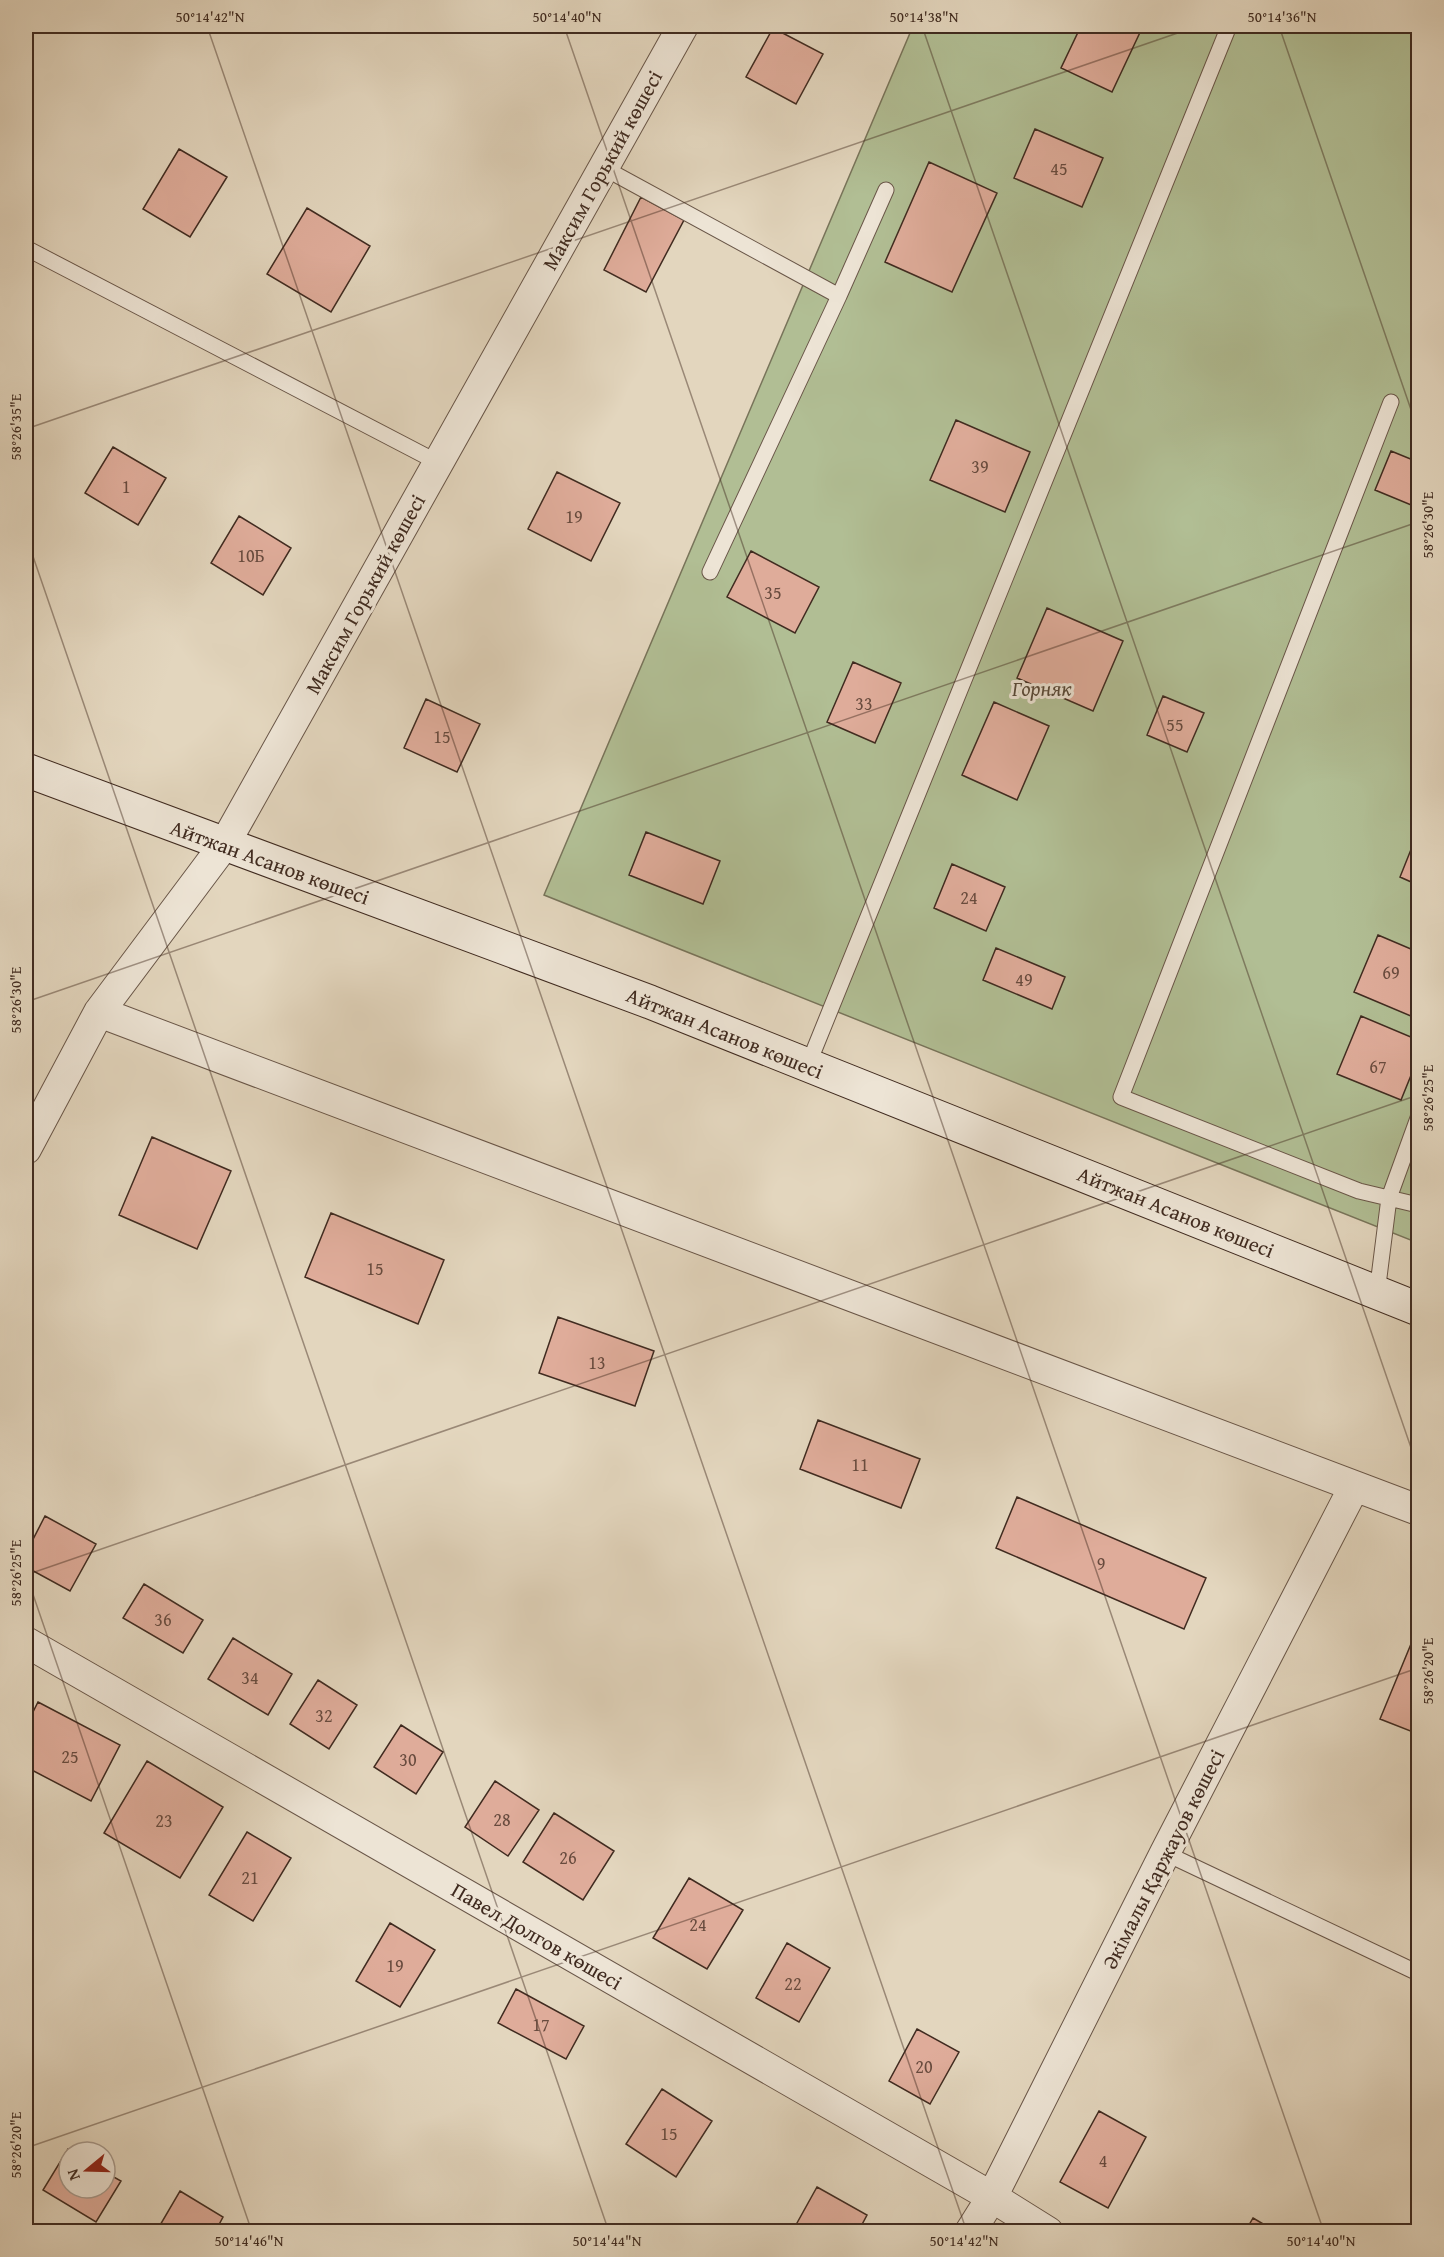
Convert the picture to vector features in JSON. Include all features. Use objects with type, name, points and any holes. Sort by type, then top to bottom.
[{"type":"street","name":"Максим Горький көшесі","points":[[26,1149],[99,1012],[224,845],[683,26]]},
{"type":"street","name":"Айтжан Асанов көшесі","points":[[26,770],[650,1002],[1419,1309]]},
{"type":"street","points":[[99,1012],[1419,1510]]},
{"type":"street","name":"Әкімалы Қаржауов көшесі","points":[[970,2232],[992,2197],[1165,1853],[1354,1487]]},
{"type":"street","name":"Павел Долгов көшесі","points":[[26,1642],[992,2197],[1048,2232]]},
{"type":"lane","points":[[808,1065],[1229,26]]},
{"type":"lane","points":[[604,168],[839,296]]},
{"type":"lane","points":[[710,572],[886,190]]},
{"type":"lane","points":[[26,248],[439,463]]},
{"type":"lane","points":[[1391,402],[1121,1097],[1359,1191],[1419,1205]]},
{"type":"lane","points":[[1377,1293],[1389,1198],[1419,1118]]},
{"type":"lane","points":[[1165,1853],[1419,1973]]},
{"type":"green space","name":"Горняк","points":[[913,26],[1418,26],[1418,1243],[544,895]]},
{"type":"building","points":[[1081,26],[1143,26],[1112,92],[1061,68]]},
{"type":"building","points":[[773,28],[823,54],[796,104],[746,77]]},
{"type":"building","points":[[1035,129],[1103,158],[1082,207],[1014,178]]},
{"type":"building","points":[[179,149],[227,177],[190,237],[143,209]]},
{"type":"building","points":[[929,162],[997,193],[952,292],[885,262]]},
{"type":"building","points":[[641,197],[684,220],[646,292],[604,270]]},
{"type":"building","points":[[307,208],[370,246],[331,312],[267,274]]},
{"type":"building","points":[[956,420],[1030,452],[1005,512],[930,480]]},
{"type":"building","points":[[113,447],[166,478],[138,525],[85,493]]},
{"type":"building","points":[[1391,451],[1418,462],[1416,507],[1375,490]]},
{"type":"building","points":[[557,472],[620,503],[591,561],[528,529]]},
{"type":"building","points":[[239,516],[291,548],[263,595],[211,563]]},
{"type":"building","points":[[751,551],[819,587],[795,633],[727,597]]},
{"type":"building","points":[[1047,608],[1123,641],[1093,711],[1017,678]]},
{"type":"building","points":[[853,662],[901,683],[875,743],[827,722]]},
{"type":"building","points":[[1163,696],[1204,713],[1187,752],[1147,735]]},
{"type":"building","points":[[426,699],[480,724],[457,772],[404,748]]},
{"type":"building","points":[[994,702],[1049,726],[1017,800],[962,775]]},
{"type":"building","points":[[646,832],[720,861],[703,904],[629,875]]},
{"type":"building","points":[[1418,832],[1418,885],[1400,877]]},
{"type":"building","points":[[952,864],[1005,887],[986,931],[934,908]]},
{"type":"building","points":[[1378,935],[1418,952],[1418,1019],[1354,992]]},
{"type":"building","points":[[996,948],[1065,977],[1052,1009],[983,980]]},
{"type":"building","points":[[1361,1016],[1418,1040],[1418,1058],[1401,1100],[1337,1074]]},
{"type":"building","points":[[152,1137],[231,1171],[197,1249],[119,1215]]},
{"type":"building","points":[[331,1213],[444,1260],[418,1324],[305,1277]]},
{"type":"building","points":[[558,1317],[654,1351],[635,1406],[539,1373]]},
{"type":"building","points":[[818,1420],[920,1459],[901,1508],[800,1469]]},
{"type":"building","points":[[1017,1497],[1206,1578],[1184,1629],[996,1548]]},
{"type":"building","points":[[45,1516],[96,1544],[70,1591],[26,1567],[26,1553]]},
{"type":"building","points":[[144,1584],[203,1620],[183,1653],[123,1618]]},
{"type":"building","points":[[233,1638],[292,1674],[268,1715],[208,1679]]},
{"type":"building","points":[[1411,1644],[1418,1647],[1418,1734],[1380,1719]]},
{"type":"building","points":[[318,1680],[357,1705],[329,1749],[290,1724]]},
{"type":"building","points":[[38,1702],[120,1745],[91,1801],[26,1767],[26,1726]]},
{"type":"building","points":[[401,1725],[443,1752],[416,1794],[374,1767]]},
{"type":"building","points":[[147,1761],[223,1807],[180,1878],[104,1833]]},
{"type":"building","points":[[495,1781],[539,1810],[508,1856],[465,1827]]},
{"type":"building","points":[[554,1813],[614,1851],[583,1900],[523,1862]]},
{"type":"building","points":[[247,1832],[291,1858],[253,1921],[209,1895]]},
{"type":"building","points":[[689,1878],[743,1910],[707,1969],[653,1938]]},
{"type":"building","points":[[390,1923],[435,1950],[400,2007],[356,1981]]},
{"type":"building","points":[[787,1943],[830,1968],[799,2022],[756,1998]]},
{"type":"building","points":[[516,1989],[584,2026],[566,2059],[498,2023]]},
{"type":"building","points":[[917,2029],[959,2052],[930,2104],[889,2081]]},
{"type":"building","points":[[662,2089],[712,2121],[676,2177],[626,2144]]},
{"type":"building","points":[[1099,2111],[1146,2137],[1108,2208],[1060,2182]]},
{"type":"building","points":[[57,2167],[57,2198],[43,2190]]},
{"type":"building","points":[[817,2187],[867,2215],[858,2232],[792,2232]]},
{"type":"building","points":[[180,2191],[223,2217],[215,2232],[156,2232]]},
{"type":"building","points":[[60,2200],[109,2200],[96,2222]]},
{"type":"building","points":[[1253,2218],[1277,2232],[1245,2232]]}]
